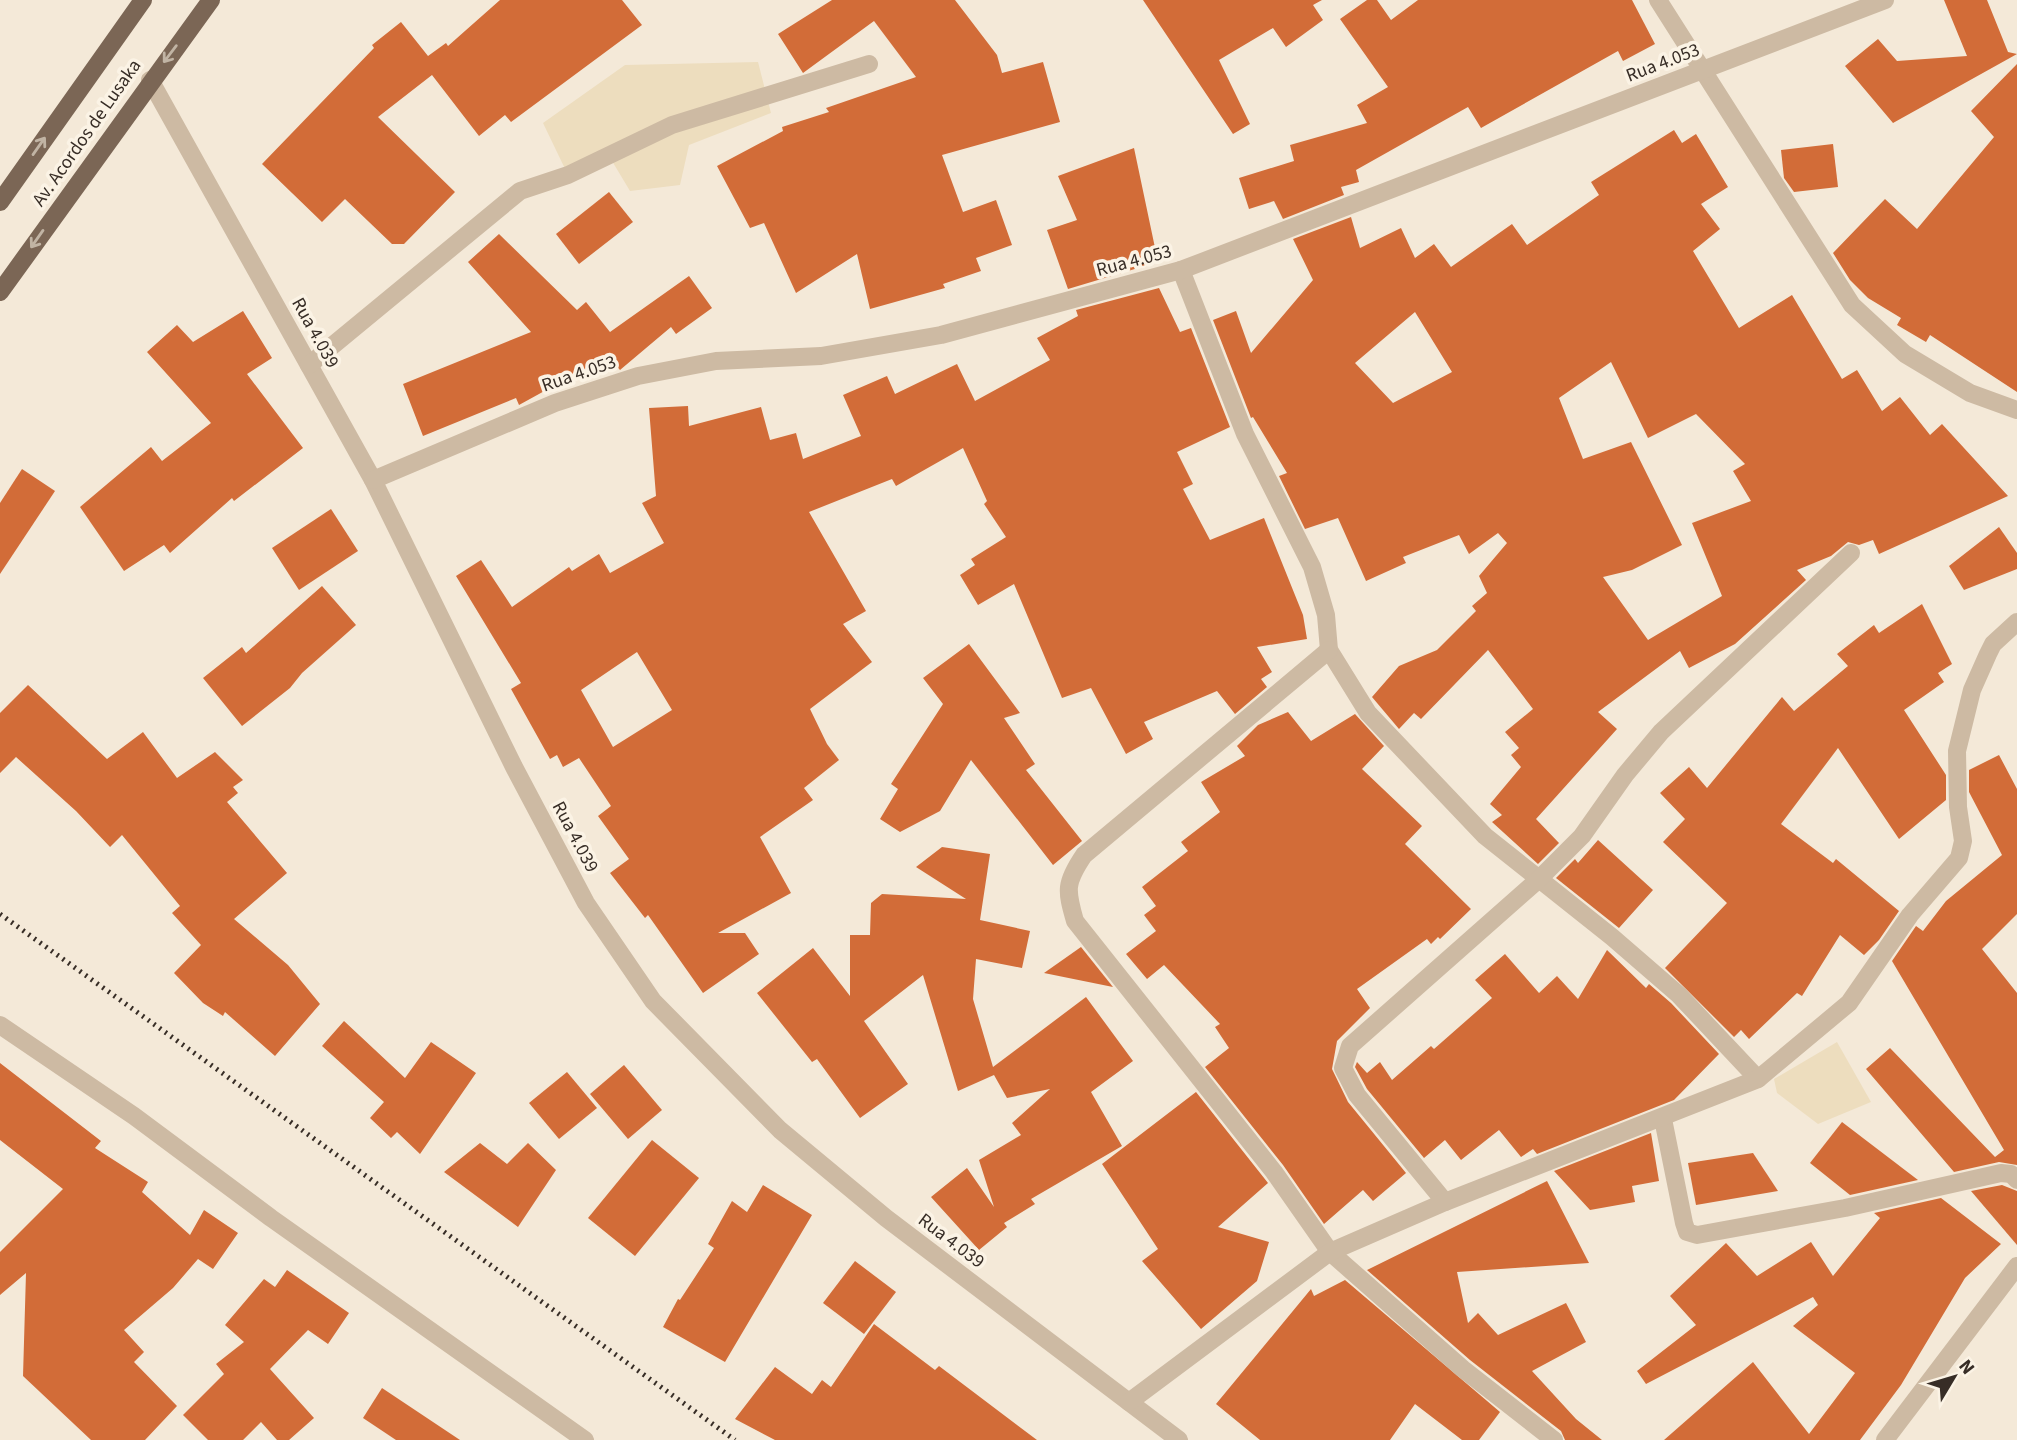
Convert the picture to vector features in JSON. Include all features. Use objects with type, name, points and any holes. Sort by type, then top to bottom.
[{"type":"main road","name":"Av. Acordos de Lusaka","points":[[0,202],[143,0]]},
{"type":"main road","name":"Av. Acordos de Lusaka","points":[[0,292],[150,80],[211,0]]},
{"type":"street","points":[[1658,0],[1852,305],[1905,355],[1970,393],[2017,410]]},
{"type":"street","name":"Rua 4.053","points":[[373,480],[555,403],[638,376],[716,361],[821,356],[941,335],[1181,270],[1885,0]]},
{"type":"street","points":[[309,365],[520,191],[568,175],[626,144],[672,125],[869,64]]},
{"type":"street","name":"Rua 4.039","points":[[150,80],[373,480],[514,767],[586,903],[653,1001],[780,1130],[886,1218],[1180,1440]]},
{"type":"street","points":[[1181,270],[1245,434],[1312,567],[1326,615],[1329,650],[1368,713],[1485,835],[1612,937],[1679,995],[1758,1079]]},
{"type":"street","points":[[1445,1202],[1357,1095],[1343,1068],[1350,1046],[1538,880],[1582,836],[1625,775],[1661,732],[1851,553]]},
{"type":"street","points":[[1129,1402],[1330,1252],[1445,1202],[1663,1119],[1758,1079],[1849,1003],[1910,915],[1959,858],[1963,841],[1958,807],[1957,751],[1972,690],[1988,654],[1993,644],[2017,622]]},
{"type":"street","points":[[1329,650],[1084,855],[1071,874],[1067,891],[1075,921],[1274,1172],[1330,1252],[1463,1369],[1554,1440]]},
{"type":"street","points":[[0,1025],[134,1116],[271,1218],[585,1440]]},
{"type":"street","points":[[1663,1119],[1684,1223],[1688,1232],[1697,1235],[1845,1208],[2001,1173],[2011,1174],[2017,1180]]},
{"type":"street","points":[[1885,1440],[2017,1266]]},
{"type":"shaded area","points":[[758,62],[771,113],[689,145],[680,185],[630,191],[606,151],[568,175],[543,123],[625,65]]},
{"type":"shaded area","points":[[1837,1042],[1871,1102],[1818,1124],[1777,1093],[1774,1079]]},
{"type":"building","points":[[500,0],[622,0],[642,25],[511,122],[505,115],[479,136],[432,75],[378,117],[455,192],[404,244],[392,244],[345,199],[322,222],[262,164],[374,48],[372,45],[401,22],[428,56],[446,43],[448,46]]},
{"type":"building","points":[[832,0],[955,0],[997,55],[1002,73],[1043,62],[1060,122],[942,155],[963,212],[996,200],[1012,245],[976,258],[981,271],[943,284],[945,288],[870,309],[857,254],[796,293],[764,223],[750,228],[717,166],[783,131],[782,127],[829,112],[826,108],[916,77],[874,21],[803,73],[778,34]]},
{"type":"building","points":[[1143,0],[1322,0],[1313,5],[1323,20],[1286,47],[1273,28],[1219,60],[1250,124],[1233,134]]},
{"type":"building","points":[[1367,0],[1377,0],[1391,20],[1418,0],[1632,0],[1655,44],[1623,61],[1618,51],[1481,128],[1468,107],[1356,170],[1359,182],[1341,187],[1344,195],[1283,219],[1274,201],[1249,209],[1239,178],[1294,161],[1290,145],[1367,123],[1357,105],[1388,87],[1340,19]]},
{"type":"building","points":[[1944,0],[1987,0],[2008,52],[2017,54],[1893,123],[1845,66],[1878,39],[1897,61],[1967,56]]},
{"type":"building","points":[[2017,64],[2017,392],[1930,335],[1926,342],[1897,325],[1901,318],[1868,298],[1850,280],[1833,253],[1885,199],[1917,229],[1994,137],[1971,111]]},
{"type":"building","points":[[1674,130],[1682,143],[1696,134],[1728,187],[1701,204],[1720,229],[1693,251],[1739,328],[1792,295],[1842,379],[1857,370],[1882,411],[1900,397],[1930,435],[1942,424],[2008,496],[1879,554],[1873,540],[1859,545],[1848,542],[1831,556],[1797,570],[1806,580],[1735,644],[1689,668],[1680,651],[1598,712],[1617,729],[1536,819],[1559,843],[1538,864],[1492,822],[1502,815],[1490,804],[1521,767],[1511,755],[1519,748],[1505,732],[1533,709],[1488,650],[1421,719],[1414,713],[1399,729],[1372,697],[1399,666],[1437,650],[1476,611],[1472,606],[1487,593],[1479,576],[1507,543],[1498,533],[1469,554],[1459,535],[1403,557],[1406,563],[1366,581],[1338,518],[1305,529],[1279,476],[1287,473],[1253,417],[1251,418],[1213,320],[1236,311],[1251,353],[1313,280],[1293,239],[1351,217],[1360,248],[1401,228],[1415,258],[1434,244],[1451,267],[1512,224],[1527,245],[1599,195],[1591,182]],"holes":[[[1415,312],[1452,372],[1393,403],[1355,363]],[[1611,362],[1648,438],[1696,414],[1745,464],[1733,471],[1751,501],[1692,523],[1722,596],[1648,640],[1603,577],[1632,570],[1682,545],[1631,442],[1583,459],[1559,398]]]},
{"type":"building","points":[[1833,144],[1838,187],[1794,192],[1784,178],[1781,150]]},
{"type":"building","points":[[1134,148],[1158,262],[1068,289],[1047,230],[1077,220],[1058,176]]},
{"type":"building","points":[[609,192],[633,222],[579,264],[556,234]]},
{"type":"building","points":[[499,234],[577,310],[586,302],[610,332],[689,276],[712,308],[676,334],[671,327],[620,370],[608,356],[519,405],[516,398],[423,436],[403,384],[531,332],[468,262]]},
{"type":"building","points":[[1159,288],[1180,332],[1191,328],[1230,427],[1177,452],[1193,484],[1183,489],[1210,540],[1264,518],[1303,615],[1307,639],[1257,647],[1272,672],[1261,679],[1267,687],[1235,714],[1217,691],[1144,722],[1153,739],[1126,754],[1091,688],[1062,698],[1014,584],[978,605],[960,575],[975,565],[971,559],[1006,537],[984,504],[987,501],[963,448],[896,486],[892,479],[809,512],[866,611],[843,624],[872,662],[810,709],[827,744],[839,760],[804,788],[813,800],[760,837],[791,893],[718,933],[745,933],[759,954],[703,993],[648,915],[645,918],[610,873],[629,859],[598,816],[611,806],[579,758],[563,767],[557,755],[550,759],[511,689],[521,683],[456,576],[481,560],[512,607],[569,567],[572,571],[599,554],[610,573],[664,543],[642,503],[656,496],[649,408],[688,406],[689,426],[761,407],[770,440],[796,433],[803,459],[861,436],[843,395],[887,376],[895,394],[957,364],[975,401],[1050,360],[1037,338],[1078,316],[1076,310]],"holes":[[[637,652],[672,710],[613,747],[581,690]]]},
{"type":"building","points":[[243,311],[272,358],[247,374],[303,448],[234,501],[232,498],[170,553],[164,545],[124,571],[80,507],[151,447],[162,461],[211,423],[147,352],[177,325],[193,342]]},
{"type":"building","points":[[22,469],[55,491],[0,574],[0,503]]},
{"type":"building","points":[[331,509],[358,551],[299,590],[272,548]]},
{"type":"building","points":[[1999,527],[2017,553],[2017,569],[1964,590],[1949,566]]},
{"type":"building","points":[[322,586],[356,625],[302,673],[290,688],[242,726],[203,678],[242,647],[246,653]]},
{"type":"building","points":[[1922,604],[1952,664],[1938,673],[1944,682],[1904,710],[1946,775],[1946,800],[1899,839],[1838,748],[1781,824],[1833,863],[1836,859],[1899,911],[1879,940],[1864,955],[1840,935],[1802,996],[1797,993],[1749,1039],[1741,1030],[1734,1037],[1665,968],[1727,903],[1663,842],[1685,819],[1660,793],[1689,767],[1707,788],[1782,697],[1794,711],[1848,666],[1837,654],[1874,625],[1879,633]]},
{"type":"building","points":[[969,644],[1020,713],[1004,718],[1035,764],[1026,770],[1082,841],[1053,865],[971,760],[940,811],[900,832],[880,819],[898,789],[891,784],[943,704],[923,678]]},
{"type":"building","points":[[28,685],[107,759],[143,732],[177,778],[215,752],[243,780],[233,787],[238,793],[227,802],[287,873],[234,919],[288,965],[320,1004],[275,1056],[225,1012],[223,1016],[203,1003],[174,973],[201,945],[172,913],[180,906],[122,835],[110,847],[76,811],[16,757],[0,773],[0,713]]},
{"type":"building","points":[[1288,712],[1311,741],[1355,714],[1384,746],[1362,769],[1422,826],[1405,844],[1471,909],[1440,939],[1438,937],[1431,944],[1427,939],[1357,989],[1370,1008],[1337,1041],[1332,1069],[1348,1102],[1406,1173],[1373,1201],[1363,1190],[1324,1224],[1283,1165],[1205,1067],[1229,1048],[1215,1027],[1220,1024],[1164,965],[1147,979],[1126,954],[1156,931],[1144,915],[1156,906],[1142,887],[1188,851],[1181,842],[1220,812],[1201,782],[1245,756],[1237,746],[1258,725]]},
{"type":"building","points":[[1999,755],[2017,789],[2017,914],[1982,949],[2017,993],[2017,1165],[1999,1162],[1954,1172],[1866,1069],[1890,1048],[1995,1157],[2004,1150],[1892,961],[1916,926],[1923,931],[1946,901],[2002,855],[1969,792],[1969,770]]},
{"type":"building","points":[[1598,840],[1653,890],[1619,928],[1556,878],[1575,859],[1578,863]]},
{"type":"building","points":[[942,847],[990,854],[980,920],[1030,931],[1022,968],[976,959],[973,999],[993,1067],[1086,997],[1133,1061],[1091,1092],[1122,1146],[1031,1199],[1035,1204],[1004,1223],[1007,1227],[979,1250],[931,1197],[967,1168],[994,1207],[979,1160],[1021,1135],[1012,1123],[1050,1089],[1007,1098],[994,1075],[958,1091],[923,975],[864,1021],[908,1084],[860,1118],[817,1059],[812,1062],[757,993],[813,948],[850,996],[850,935],[870,935],[871,903],[882,894],[966,899],[916,867]]},
{"type":"building","points":[[1081,947],[1113,987],[1044,973]]},
{"type":"building","points":[[1607,950],[1646,988],[1649,984],[1671,1003],[1719,1054],[1674,1100],[1537,1154],[1533,1149],[1521,1157],[1499,1130],[1461,1160],[1445,1140],[1424,1158],[1367,1089],[1355,1067],[1357,1062],[1367,1073],[1380,1062],[1392,1080],[1431,1046],[1434,1049],[1492,998],[1475,980],[1505,954],[1539,993],[1557,976],[1578,999]]},
{"type":"building","points":[[344,1021],[405,1078],[431,1042],[476,1073],[420,1154],[397,1132],[391,1138],[370,1118],[384,1102],[322,1046]]},
{"type":"building","points":[[0,1063],[101,1141],[95,1148],[148,1182],[142,1192],[190,1235],[204,1210],[238,1233],[213,1269],[198,1259],[173,1288],[124,1330],[144,1352],[134,1362],[177,1406],[145,1440],[91,1440],[23,1376],[26,1273],[0,1295],[0,1252],[63,1189],[0,1140]]},
{"type":"building","points":[[624,1065],[662,1110],[628,1139],[590,1094]]},
{"type":"building","points":[[567,1072],[597,1108],[559,1139],[529,1103]]},
{"type":"building","points":[[1196,1092],[1268,1183],[1218,1227],[1269,1242],[1257,1281],[1201,1329],[1142,1261],[1158,1249],[1102,1164]]},
{"type":"building","points":[[1842,1122],[1918,1180],[1850,1195],[1810,1163]]},
{"type":"building","points":[[1651,1133],[1659,1181],[1632,1186],[1635,1202],[1590,1210],[1554,1171]]},
{"type":"building","points":[[652,1140],[699,1178],[635,1256],[588,1218]]},
{"type":"building","points":[[480,1143],[507,1164],[528,1143],[556,1170],[518,1227],[444,1172]]},
{"type":"building","points":[[1753,1153],[1778,1191],[1696,1205],[1688,1163]]},
{"type":"building","points":[[1547,1181],[1589,1263],[1457,1272],[1468,1323],[1478,1313],[1498,1335],[1566,1303],[1586,1342],[1532,1371],[1576,1419],[1602,1440],[1565,1440],[1561,1431],[1470,1360],[1367,1270]]},
{"type":"building","points":[[763,1185],[812,1215],[725,1362],[663,1327],[678,1299],[680,1300],[714,1248],[708,1244],[732,1201],[747,1212]]},
{"type":"building","points":[[2002,1185],[2017,1191],[2017,1245],[1971,1191]]},
{"type":"building","points":[[1941,1198],[2001,1244],[1965,1278],[1901,1385],[1860,1440],[1664,1440],[1753,1362],[1809,1434],[1855,1373],[1793,1326],[1818,1305],[1813,1297],[1646,1384],[1637,1371],[1696,1325],[1670,1296],[1726,1243],[1757,1276],[1811,1242],[1833,1276],[1880,1218],[1874,1213]]},
{"type":"building","points":[[855,1261],[896,1292],[864,1334],[823,1303]]},
{"type":"building","points":[[287,1270],[349,1313],[328,1344],[308,1330],[270,1369],[314,1418],[289,1440],[277,1440],[261,1422],[243,1440],[208,1440],[183,1415],[224,1374],[216,1364],[244,1342],[225,1325],[264,1279],[275,1287]]},
{"type":"building","points":[[1345,1280],[1500,1412],[1479,1440],[1462,1440],[1415,1404],[1390,1440],[1260,1440],[1216,1404],[1311,1289],[1314,1296]]},
{"type":"building","points":[[874,1324],[935,1370],[939,1366],[1037,1440],[775,1440],[735,1419],[775,1367],[812,1394],[822,1380],[831,1387]]},
{"type":"building","points":[[382,1388],[460,1440],[396,1440],[363,1418]]},
{"type":"railway","points":[[0,914],[735,1440]]}]
